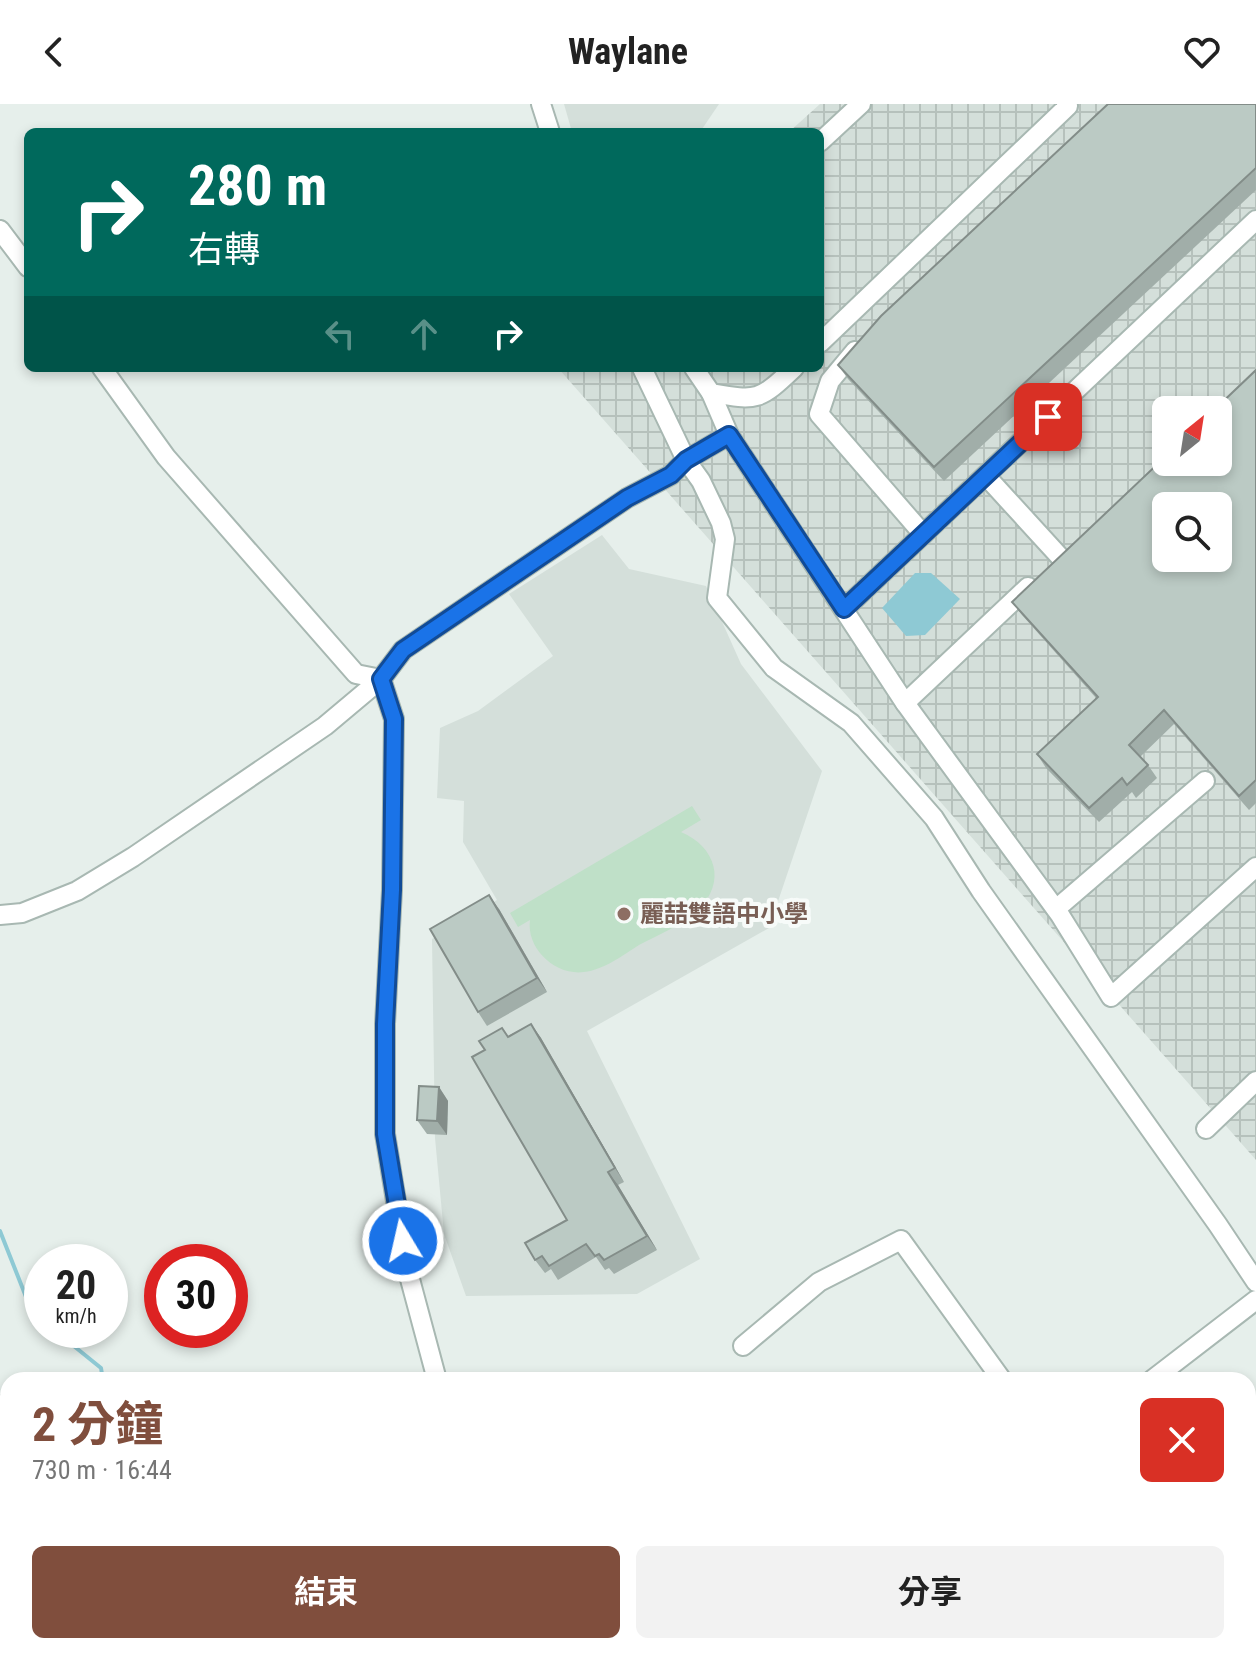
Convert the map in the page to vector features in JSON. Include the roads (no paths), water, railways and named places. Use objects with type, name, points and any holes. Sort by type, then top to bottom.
[{"type":"street","points":[[541,104],[549,128]]},
{"type":"street","points":[[824,138],[861,104]]},
{"type":"street","points":[[824,339],[1068,106],[1066,104]]},
{"type":"street","points":[[844,609],[1256,220]]},
{"type":"street","points":[[0,230],[24,262]]},
{"type":"street","points":[[871,333],[830,381],[819,414],[923,534]]},
{"type":"street","points":[[105,372],[166,457],[356,674],[381,679]]},
{"type":"street","points":[[644,372],[686,460],[701,481],[721,523],[725,539],[717,598],[774,668],[851,723],[934,818],[990,904],[1256,1282]]},
{"type":"street","points":[[697,372],[711,393],[729,435],[905,703],[1056,909],[1111,997],[1256,867]]},
{"type":"street","points":[[711,393],[741,398],[765,395],[790,372]]},
{"type":"street","points":[[0,915],[22,913],[77,891],[133,857],[325,726],[381,679],[403,650],[627,498],[671,475],[686,460],[729,435]]},
{"type":"street","points":[[905,703],[1054,562],[986,476]]},
{"type":"street","points":[[381,679],[394,719],[385,1134],[407,1268],[435,1372]]},
{"type":"street","points":[[1056,909],[1205,781]]},
{"type":"street","points":[[1206,1129],[1256,1081]]},
{"type":"street","points":[[743,1346],[819,1282],[901,1240],[996,1372]]},
{"type":"street","points":[[1162,1372],[1256,1300]]},
{"type":"water","points":[[915,573],[931,573],[960,599],[925,635],[906,636],[882,608]]},
{"type":"waterway","points":[[0,1231],[24,1292]]},
{"type":"waterway","points":[[76,1348],[101,1368],[102,1372]]},
{"type":"place","name":"麗喆雙語中小學","points":[[624,914]]}]
